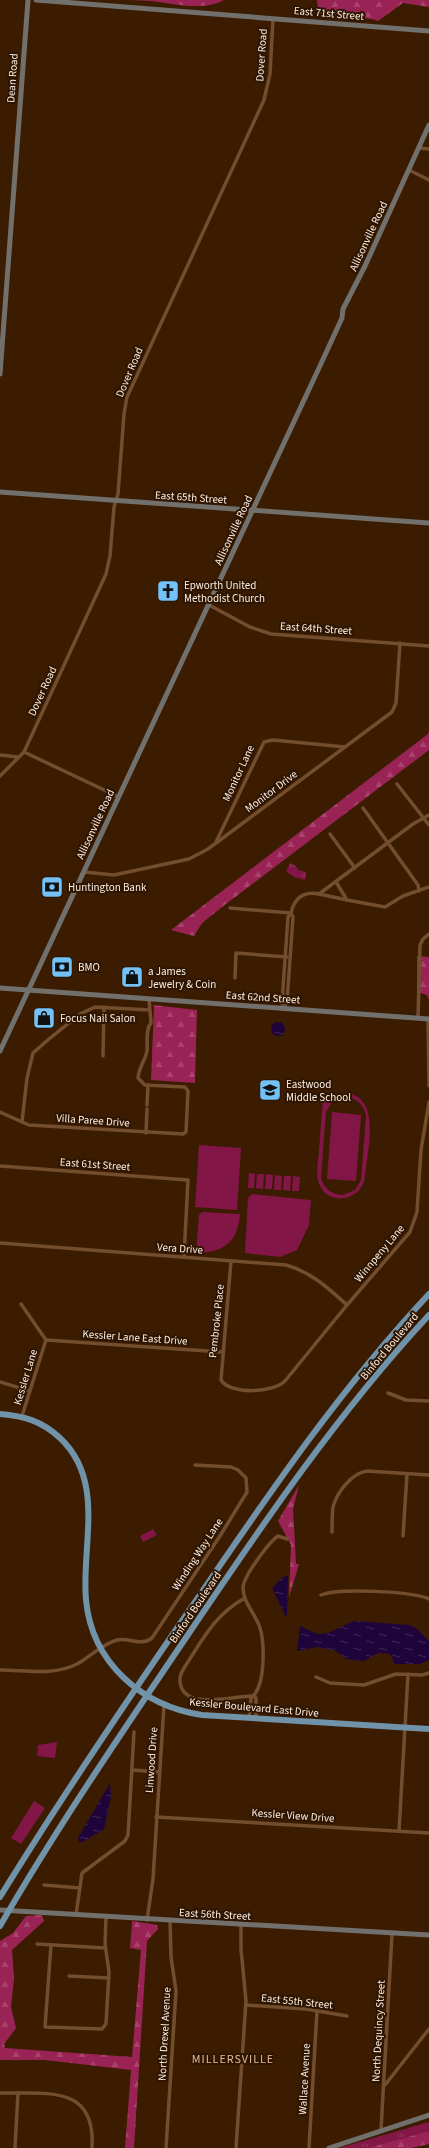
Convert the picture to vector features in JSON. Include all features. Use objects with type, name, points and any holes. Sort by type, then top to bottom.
[{"type":"main road","name":"Binford Boulevard","points":[[0,1897],[63,1796],[249,1520],[354,1380],[429,1294]]},
{"type":"main road","name":"Binford Boulevard","points":[[0,1926],[80,1796],[256,1534],[302,1470],[350,1408],[429,1315]]},
{"type":"main road","name":"Kessler Boulevard East Drive","points":[[0,1414],[22,1416],[50,1429],[64,1441],[78,1461],[84,1477],[88,1505],[86,1600],[92,1627],[102,1648],[119,1672],[136,1688],[147,1696],[164,1704],[195,1714],[253,1719],[429,1729]]},
{"type":"street","name":"Dean Road","points":[[0,374],[28,0]]},
{"type":"street","name":"East 71st Street","points":[[36,0],[429,31]]},
{"type":"street","name":"Dover Road","points":[[0,776],[24,752],[106,574],[110,556],[127,397],[264,100],[270,74],[272,19]]},
{"type":"street","name":"Allisonville Road","points":[[0,1051],[27,990],[209,605],[419,148],[427,136],[429,125]]},
{"type":"street","points":[[419,148],[429,149]]},
{"type":"street","points":[[409,170],[429,180]]},
{"type":"street","name":"East 65th Street","points":[[0,492],[429,523]]},
{"type":"street","name":"East 64th Street","points":[[209,605],[250,626],[271,634],[429,646]]},
{"type":"street","name":"Monitor Drive","points":[[84,872],[106,876],[119,874],[189,859],[201,854],[394,709],[400,643]]},
{"type":"street","name":"Monitor Lane","points":[[215,843],[264,742],[273,740],[345,747]]},
{"type":"street","points":[[24,752],[119,796]]},
{"type":"street","points":[[0,755],[18,757]]},
{"type":"street","points":[[396,784],[429,825]]},
{"type":"street","points":[[363,808],[418,885],[419,891]]},
{"type":"street","points":[[319,894],[429,815]]},
{"type":"street","points":[[330,834],[355,868]]},
{"type":"street","points":[[336,882],[347,900]]},
{"type":"street","points":[[283,1009],[282,1002],[288,917],[295,902],[302,895],[311,893],[319,894],[385,907],[429,887]]},
{"type":"street","points":[[230,908],[291,913]]},
{"type":"street","points":[[283,1009],[287,1002],[293,917],[291,913]]},
{"type":"street","points":[[418,1018],[420,945],[423,939],[429,934]]},
{"type":"street","points":[[234,978],[236,953],[290,957]]},
{"type":"street","name":"East 62nd Street","points":[[0,988],[428,1019]]},
{"type":"street","points":[[148,1105],[148,1085],[145,1085],[138,1078],[138,1068],[145,1059],[147,1052],[148,1026],[150,1023],[149,999]]},
{"type":"street","points":[[22,1122],[27,1078],[33,1053],[74,1018],[95,1007],[149,1010]]},
{"type":"street","points":[[103,1056],[104,1007]]},
{"type":"street","points":[[428,1019],[429,1086]]},
{"type":"street","name":"Villa Paree Drive","points":[[0,1112],[29,1125],[180,1135],[186,1132],[188,1091],[185,1087],[148,1085]]},
{"type":"street","name":"Winnpeny Lane","points":[[223,1383],[232,1388],[264,1390],[279,1386],[406,1238],[414,1224],[417,1212],[421,1150],[429,1102]]},
{"type":"street","points":[[146,1133],[147,1110]]},
{"type":"street","name":"East 61st Street","points":[[0,1166],[188,1180],[184,1257]]},
{"type":"street","name":"Vera Drive","points":[[0,1243],[275,1264],[295,1268],[315,1278],[347,1305]]},
{"type":"street","name":"Pembroke Place","points":[[223,1383],[220,1374],[232,1261]]},
{"type":"street","name":"Kessler Lane","points":[[22,1304],[46,1340],[22,1416]]},
{"type":"street","name":"Kessler Lane East Drive","points":[[46,1340],[222,1352]]},
{"type":"street","points":[[0,1382],[30,1391]]},
{"type":"street","points":[[388,1393],[406,1400],[429,1401]]},
{"type":"street","name":"Winding Way Lane","points":[[0,1670],[46,1671],[61,1669],[78,1663],[118,1640],[141,1643],[152,1638],[245,1495],[247,1482],[244,1475],[238,1470],[231,1467],[194,1465]]},
{"type":"street","points":[[332,1532],[335,1501],[355,1476],[367,1471],[429,1475]]},
{"type":"street","points":[[403,1536],[407,1474]]},
{"type":"street","points":[[253,1719],[251,1698],[254,1696],[261,1676],[263,1641],[260,1626],[243,1589],[244,1580],[272,1540],[278,1536],[287,1539]]},
{"type":"street","points":[[321,1595],[339,1590],[414,1594],[429,1599]]},
{"type":"street","points":[[246,1598],[222,1614],[184,1668],[180,1679],[183,1691],[191,1697],[208,1700],[237,1696],[254,1696]]},
{"type":"street","points":[[316,1677],[330,1683],[364,1684],[392,1674],[429,1673]]},
{"type":"street","points":[[399,1831],[408,1674]]},
{"type":"street","points":[[253,1719],[256,1698],[254,1696]]},
{"type":"street","name":"Linwood Drive","points":[[148,1920],[153,1879],[164,1704]]},
{"type":"street","points":[[76,1915],[82,1873],[85,1869],[125,1841],[128,1835],[134,1732]]},
{"type":"street","points":[[132,1770],[159,1772]]},
{"type":"street","name":"Kessler View Drive","points":[[156,1817],[429,1833]]},
{"type":"street","points":[[44,1884],[80,1888]]},
{"type":"street","name":"East 56th Street","points":[[0,1910],[148,1920],[429,1935]]},
{"type":"street","points":[[51,1945],[45,2027],[102,2029],[106,2023],[109,1978],[105,1948],[106,1917]]},
{"type":"street","name":"North Drexel Avenue","points":[[166,2148],[176,1991],[171,1958],[170,1921]]},
{"type":"street","points":[[236,2148],[246,2005],[240,1949],[241,1925]]},
{"type":"street","name":"North Dequincy Street","points":[[381,2130],[392,1934]]},
{"type":"street","points":[[37,1944],[105,1948]]},
{"type":"street","points":[[69,1976],[109,1978]]},
{"type":"street","name":"East 55th Street","points":[[246,2005],[317,2011],[347,2016]]},
{"type":"street","name":"Wallace Avenue","points":[[309,2148],[317,2011]]},
{"type":"street","points":[[384,2086],[429,2029]]},
{"type":"street","points":[[0,2093],[64,2096],[80,2104],[86,2111],[92,2123],[92,2148]]},
{"type":"street","points":[[15,2148],[18,2093]]},
{"type":"street","points":[[329,2148],[429,2115]]},
{"type":"green space","points":[[118,0],[224,0],[206,6],[187,6],[159,2]]},
{"type":"green space","points":[[317,0],[429,0],[429,7],[403,3],[378,21],[363,18],[333,19],[319,16]]},
{"type":"green space","points":[[429,731],[429,750],[222,907],[202,923],[194,936],[171,930],[428,734]]},
{"type":"green space","points":[[290,863],[296,866],[298,870],[306,872],[305,880],[294,877],[286,871]]},
{"type":"green space","points":[[417,956],[429,957],[429,1000],[427,995],[417,992]]},
{"type":"green space","points":[[153,1005],[197,1010],[195,1083],[151,1080]]},
{"type":"green space","points":[[347,1093],[358,1097],[365,1105],[369,1115],[370,1128],[365,1177],[362,1186],[357,1192],[342,1198],[334,1198],[327,1195],[322,1189],[317,1173],[323,1096],[327,1097],[327,1102],[336,1095]],"holes":[[[341,1097],[358,1101],[363,1107],[366,1116],[361,1180],[355,1190],[339,1195],[326,1188],[321,1177],[326,1112],[332,1102]]]},
{"type":"green space","points":[[332,1112],[361,1115],[356,1181],[327,1179]]},
{"type":"green space","points":[[199,1145],[241,1148],[237,1210],[195,1207]]},
{"type":"green space","points":[[249,1173],[255,1174],[254,1188],[248,1188]]},
{"type":"green space","points":[[257,1174],[264,1174],[263,1189],[256,1188]]},
{"type":"green space","points":[[266,1174],[273,1175],[272,1189],[265,1189]]},
{"type":"green space","points":[[275,1175],[282,1176],[281,1190],[274,1190]]},
{"type":"green space","points":[[284,1176],[291,1176],[290,1191],[283,1190]]},
{"type":"green space","points":[[293,1176],[300,1177],[299,1191],[292,1191]]},
{"type":"green space","points":[[252,1194],[311,1200],[309,1225],[297,1250],[280,1257],[245,1253],[248,1198]]},
{"type":"green space","points":[[202,1212],[240,1214],[239,1224],[232,1239],[227,1244],[214,1251],[196,1253],[199,1215]]},
{"type":"green space","points":[[299,1485],[293,1509],[296,1564],[299,1564],[289,1597],[291,1545],[278,1521]]},
{"type":"green space","points":[[153,1529],[157,1535],[143,1542],[140,1536]]},
{"type":"green space","points":[[57,1742],[55,1758],[37,1756],[38,1745]]},
{"type":"green space","points":[[34,1801],[45,1808],[21,1844],[11,1838]]},
{"type":"green space","points":[[42,1915],[44,1921],[12,1950],[14,1978],[11,2007],[16,2028],[4,2044],[5,2048],[132,2057],[141,1950],[130,1948],[132,1921],[157,1925],[158,1929],[147,1941],[134,2148],[125,2148],[131,2070],[45,2060],[0,2060],[0,1941],[13,1933],[26,1916]]},
{"type":"green space","points":[[429,2122],[429,2132],[368,2148],[339,2148]]},
{"type":"green space","points":[[429,2132],[429,2144],[411,2148],[368,2148]]},
{"type":"water","points":[[278,1022],[283,1024],[285,1029],[283,1034],[278,1036],[273,1034],[271,1029],[273,1024]]},
{"type":"water","points":[[288,1575],[286,1617],[272,1588],[283,1577]]},
{"type":"water","points":[[354,1621],[409,1625],[416,1628],[429,1641],[429,1660],[420,1664],[395,1664],[390,1654],[378,1653],[364,1661],[346,1659],[336,1651],[318,1647],[297,1651],[300,1626],[317,1634],[328,1633]]},
{"type":"water","points":[[110,1783],[111,1797],[104,1829],[83,1842],[79,1842],[78,1838]]},
{"type":"place","name":"Epworth United Methodist Church","points":[[168,591]]},
{"type":"place","name":"Huntington Bank","points":[[52,887]]},
{"type":"place","name":"BMO","points":[[62,967]]},
{"type":"place","name":"a James Jewelry & Coin","points":[[132,977]]},
{"type":"place","name":"Focus Nail Salon","points":[[44,1018]]},
{"type":"place","name":"Eastwood Middle School","points":[[270,1090]]},
{"type":"district","name":"MILLERSVILLE","points":[[233,2059]]}]
